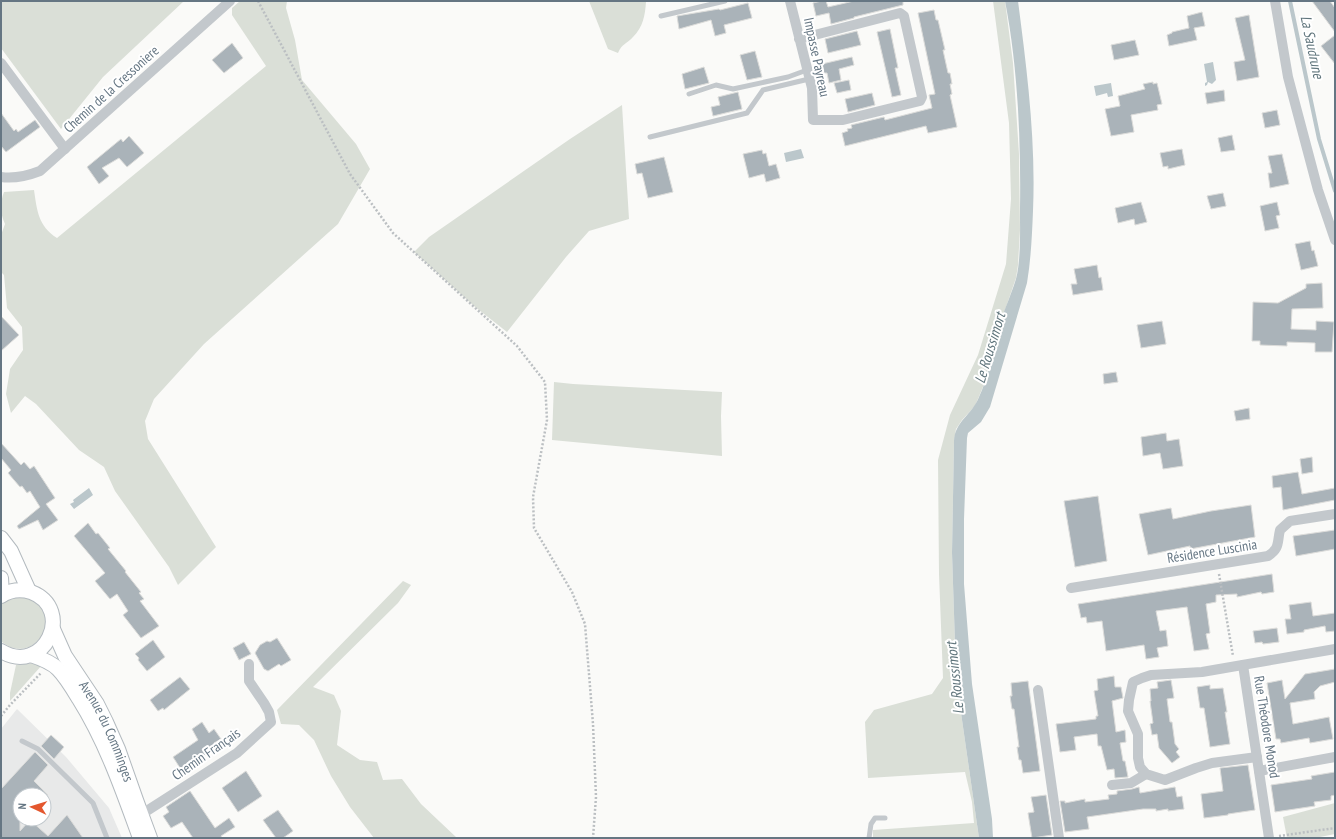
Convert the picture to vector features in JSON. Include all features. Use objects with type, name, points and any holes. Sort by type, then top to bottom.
[{"type":"main road","points":[[1,538],[11,551],[29,592]]},
{"type":"main road","points":[[1,578],[2,596],[16,590],[29,592]]},
{"type":"main road","name":"Avenue du Comminges","points":[[29,592],[40,598],[49,607],[53,620],[53,629],[65,656],[100,710],[118,749],[150,838]]},
{"type":"main road","points":[[1,651],[8,655],[15,656],[31,655],[45,645],[53,629]]},
{"type":"main road","name":"Avenue du Comminges","points":[[31,655],[42,659],[58,669],[70,684],[90,717],[101,740],[140,838]]},
{"type":"street","name":"Chemin de la Cressoniere","points":[[1,177],[10,178],[27,176],[40,171],[230,1]]},
{"type":"street","name":"Impasse Payreau","points":[[790,1],[799,39],[808,75],[812,88],[813,120],[844,120],[920,101],[922,97],[904,16],[900,13],[799,39]]},
{"type":"street","points":[[1275,1],[1290,84],[1318,190],[1335,240]]},
{"type":"street","points":[[1,63],[65,148]]},
{"type":"street","name":"Résidence Luscinia","points":[[1071,588],[1268,556],[1278,547],[1280,530],[1290,521],[1335,514]]},
{"type":"street","name":"Rue Théodore Monod","points":[[1269,838],[1257,757],[1239,665],[1335,649]]},
{"type":"street","name":"Chemin Français","points":[[142,814],[237,753],[271,722],[269,712],[250,681],[249,664]]},
{"type":"street","points":[[1239,665],[1202,672],[1151,675],[1142,678],[1133,682],[1128,711],[1138,734],[1138,758],[1140,767],[1146,774],[1165,780],[1212,763],[1257,757]]},
{"type":"street","points":[[1038,690],[1059,838]]},
{"type":"street","points":[[1259,771],[1335,757]]},
{"type":"street","points":[[1112,785],[1131,783],[1146,774]]},
{"type":"lane","points":[[661,16],[725,1]]},
{"type":"lane","points":[[689,94],[716,85],[733,89],[788,76],[808,75]]},
{"type":"lane","points":[[650,137],[747,113],[763,90],[808,75]]},
{"type":"lane","points":[[22,740],[38,749],[93,803],[107,838]]},
{"type":"lane","points":[[869,838],[871,824],[875,818],[885,818]]},
{"type":"path","points":[[258,1],[350,174],[393,233],[517,346],[544,382],[547,420],[533,497],[534,528],[572,592],[585,624],[593,724],[596,797],[593,838]]},
{"type":"path","points":[[1217,564],[1239,665]]},
{"type":"path","points":[[1,716],[40,673]]},
{"type":"path","points":[[1269,838],[1335,828]]},
{"type":"shaded area","points":[[1,1],[184,1],[103,77],[61,129],[1,48]]},
{"type":"shaded area","points":[[240,1],[287,1],[286,8],[295,40],[302,80],[356,144],[370,169],[338,224],[204,344],[154,399],[145,421],[148,439],[216,547],[178,585],[169,567],[115,491],[104,467],[79,450],[36,404],[25,396],[11,413],[6,394],[10,369],[23,350],[22,327],[7,308],[4,275],[1,272],[1,235],[5,224],[1,212],[1,204],[4,192],[34,190],[42,223],[57,238],[266,66],[232,15],[232,8]]},
{"type":"shaded area","points":[[589,1],[646,2],[644,17],[639,29],[631,39],[621,47],[618,53],[608,49]]},
{"type":"shaded area","points":[[993,1],[1005,1],[1013,63],[1019,154],[1020,230],[1018,265],[1016,278],[996,336],[985,382],[975,406],[956,429],[954,441],[952,553],[955,644],[960,706],[979,838],[873,838],[873,830],[974,823],[972,802],[965,772],[868,778],[865,722],[874,710],[932,694],[943,678],[939,574],[938,460],[950,415],[978,355],[1006,264],[1011,199],[1009,123]]},
{"type":"shaded area","points":[[1005,1],[1018,1],[1032,132],[1034,184],[1027,283],[990,407],[981,422],[968,433],[967,438],[964,519],[964,584],[972,684],[992,819],[993,838],[979,838],[960,706],[955,644],[952,553],[954,441],[957,428],[976,403],[982,390],[998,329],[1016,279],[1019,263],[1020,184],[1018,105],[1013,52]]},
{"type":"shaded area","points":[[1213,62],[1216,80],[1212,84],[1208,82],[1205,86],[1205,83],[1207,82],[1204,64]]},
{"type":"shaded area","points":[[1111,83],[1113,96],[1108,97],[1107,93],[1096,96],[1094,86]]},
{"type":"shaded area","points":[[622,105],[629,219],[589,231],[566,257],[507,332],[474,306],[414,252],[429,237],[570,139]]},
{"type":"shaded area","points":[[801,149],[804,158],[786,162],[784,153]]},
{"type":"shaded area","points":[[554,382],[722,392],[722,456],[552,440]]},
{"type":"shaded area","points":[[89,488],[93,495],[74,509],[70,504]]},
{"type":"shaded area","points":[[403,581],[411,585],[398,603],[313,687],[334,695],[341,711],[337,745],[360,760],[377,762],[383,780],[402,779],[421,804],[457,838],[374,838],[350,807],[331,776],[314,740],[299,725],[281,724],[277,710]]},
{"type":"shaded area","points":[[14,597],[27,597],[35,602],[43,610],[46,620],[45,630],[40,638],[33,645],[23,649],[12,648],[1,641],[1,604]]},
{"type":"shaded area","points":[[33,663],[42,665],[10,701],[10,693],[16,665]]},
{"type":"shaded area","points":[[17,709],[66,757],[109,808],[122,838],[1,838],[1,729]]},
{"type":"shaded area","points":[[1335,803],[1335,834],[1315,838],[1287,838],[1283,817]]},
{"type":"building","points":[[826,1],[828,7],[854,1],[903,1],[903,5],[831,24],[829,13],[816,16],[813,3]]},
{"type":"building","points":[[1312,1],[1330,1],[1335,8],[1335,32]]},
{"type":"building","points":[[748,3],[752,18],[724,25],[726,33],[715,36],[711,20],[679,29],[677,16],[720,10]]},
{"type":"building","points":[[934,10],[936,20],[938,20],[945,50],[943,50],[948,73],[950,73],[952,94],[950,95],[957,127],[928,133],[926,126],[845,146],[842,133],[848,131],[847,129],[852,128],[851,125],[884,117],[885,120],[932,108],[929,95],[935,94],[918,13]]},
{"type":"building","points":[[1202,12],[1205,26],[1194,28],[1197,40],[1169,46],[1167,35],[1172,32],[1189,28],[1187,16]]},
{"type":"building","points":[[1249,15],[1259,77],[1237,81],[1234,62],[1245,60],[1235,18]]},
{"type":"building","points":[[890,29],[898,68],[895,68],[901,95],[892,97],[877,32]]},
{"type":"building","points":[[857,31],[861,45],[828,53],[825,39]]},
{"type":"building","points":[[1335,35],[1335,64],[1321,46]]},
{"type":"building","points":[[1135,40],[1139,55],[1114,60],[1111,45]]},
{"type":"building","points":[[232,43],[243,58],[224,73],[212,60]]},
{"type":"building","points":[[755,51],[762,77],[747,80],[740,55]]},
{"type":"building","points":[[852,57],[854,65],[839,69],[841,80],[829,83],[827,73],[824,73],[822,64]]},
{"type":"building","points":[[704,67],[709,83],[685,89],[682,74]]},
{"type":"building","points":[[849,80],[851,90],[837,93],[834,83]]},
{"type":"building","points":[[1153,82],[1153,84],[1157,83],[1162,104],[1157,105],[1158,110],[1131,115],[1134,132],[1111,136],[1105,109],[1120,106],[1118,96],[1145,89],[1143,84]]},
{"type":"building","points":[[1224,90],[1225,101],[1207,104],[1205,93]]},
{"type":"building","points":[[738,92],[742,109],[713,116],[711,107],[720,105],[718,97]]},
{"type":"building","points":[[872,93],[875,105],[848,112],[845,99]]},
{"type":"building","points":[[1277,110],[1280,125],[1265,128],[1262,113]]},
{"type":"building","points":[[1,113],[14,131],[16,129],[18,132],[35,120],[40,127],[6,152],[1,146]]},
{"type":"building","points":[[1232,135],[1235,150],[1221,152],[1218,138]]},
{"type":"building","points":[[129,136],[144,153],[127,167],[119,158],[102,168],[109,176],[99,184],[87,167],[121,139],[123,142]]},
{"type":"building","points":[[1182,149],[1185,165],[1168,169],[1168,166],[1163,167],[1160,153]]},
{"type":"building","points":[[762,150],[763,154],[766,153],[769,166],[776,164],[780,178],[766,182],[764,174],[749,178],[743,154]]},
{"type":"building","points":[[1282,154],[1289,184],[1270,188],[1268,173],[1272,173],[1268,156]]},
{"type":"building","points":[[664,157],[673,192],[648,198],[642,173],[637,174],[635,164]]},
{"type":"building","points":[[1223,193],[1226,206],[1211,209],[1207,196]]},
{"type":"building","points":[[1141,202],[1147,222],[1135,225],[1134,219],[1118,223],[1115,208]]},
{"type":"building","points":[[1277,202],[1280,215],[1276,216],[1279,228],[1265,231],[1260,206]]},
{"type":"building","points":[[1310,241],[1318,266],[1301,270],[1295,244]]},
{"type":"building","points":[[1097,265],[1103,290],[1073,295],[1071,284],[1077,284],[1074,269]]},
{"type":"building","points":[[1322,283],[1323,308],[1292,309],[1291,329],[1316,330],[1316,321],[1334,322],[1332,352],[1315,352],[1315,343],[1287,342],[1287,346],[1260,345],[1260,341],[1252,341],[1253,302],[1278,303],[1306,288],[1306,284]]},
{"type":"building","points":[[1,316],[19,335],[1,351]]},
{"type":"building","points":[[1162,321],[1166,344],[1141,348],[1137,325]]},
{"type":"building","points":[[1116,372],[1118,382],[1104,384],[1103,374]]},
{"type":"building","points":[[1249,408],[1250,419],[1236,421],[1234,411]]},
{"type":"building","points":[[1166,433],[1167,441],[1179,439],[1183,466],[1163,469],[1160,453],[1143,456],[1141,437]]},
{"type":"building","points":[[1,443],[21,465],[24,462],[30,469],[34,466],[55,498],[46,504],[58,520],[43,530],[38,520],[19,529],[17,526],[40,507],[30,491],[27,493],[8,473],[11,470],[1,458]]},
{"type":"building","points":[[1312,457],[1313,472],[1302,474],[1300,459]]},
{"type":"building","points":[[1298,472],[1302,494],[1335,488],[1335,500],[1283,510],[1281,487],[1273,488],[1272,476]]},
{"type":"building","points":[[1098,496],[1107,561],[1075,567],[1064,501]]},
{"type":"building","points":[[1251,505],[1255,537],[1190,549],[1190,546],[1148,555],[1139,514],[1171,508],[1173,519]]},
{"type":"building","points":[[88,523],[96,534],[98,533],[110,548],[108,549],[141,592],[139,593],[144,599],[140,601],[159,626],[141,638],[123,615],[128,611],[117,594],[110,599],[95,581],[105,573],[74,536]]},
{"type":"building","points":[[1335,530],[1335,549],[1296,556],[1293,536]]},
{"type":"building","points":[[1272,574],[1274,592],[1262,594],[1261,592],[1237,597],[1237,594],[1216,595],[1216,602],[1206,604],[1210,633],[1206,634],[1209,649],[1194,651],[1187,607],[1156,611],[1160,631],[1166,630],[1168,646],[1157,648],[1159,657],[1146,659],[1144,645],[1106,651],[1102,621],[1087,623],[1086,617],[1081,618],[1078,604]]},
{"type":"building","points":[[1311,602],[1313,616],[1335,613],[1335,631],[1326,632],[1325,626],[1304,630],[1304,632],[1287,634],[1285,619],[1291,619],[1289,605]]},
{"type":"building","points":[[1277,628],[1279,642],[1263,644],[1262,642],[1255,643],[1253,631]]},
{"type":"building","points":[[277,638],[291,660],[281,666],[279,664],[268,671],[264,669],[255,653],[260,645]]},
{"type":"building","points":[[153,640],[165,657],[147,671],[135,654]]},
{"type":"building","points":[[244,642],[251,654],[239,660],[233,648]]},
{"type":"building","points":[[1335,669],[1335,682],[1320,686],[1314,692],[1315,699],[1290,703],[1293,724],[1329,717],[1333,739],[1310,743],[1309,738],[1281,743],[1280,739],[1276,739],[1267,683],[1282,680],[1285,699],[1305,674]]},
{"type":"building","points":[[1114,676],[1115,687],[1121,687],[1123,698],[1112,701],[1116,732],[1125,730],[1126,742],[1120,743],[1123,761],[1125,761],[1128,777],[1115,778],[1114,769],[1107,770],[1101,746],[1098,746],[1097,734],[1074,737],[1076,750],[1060,752],[1056,724],[1096,719],[1096,716],[1098,716],[1094,691],[1098,690],[1097,679]]},
{"type":"building","points":[[180,677],[190,689],[164,710],[163,708],[158,711],[150,700]]},
{"type":"building","points":[[1171,680],[1174,698],[1167,699],[1175,744],[1179,749],[1176,752],[1180,757],[1172,763],[1159,748],[1157,734],[1152,735],[1150,724],[1153,723],[1150,689],[1158,688],[1157,682]]},
{"type":"building","points":[[1028,681],[1040,771],[1023,773],[1017,747],[1019,747],[1014,709],[1012,709],[1010,696],[1012,696],[1011,683]]},
{"type":"building","points":[[1210,685],[1210,689],[1223,688],[1230,744],[1210,747],[1204,708],[1200,708],[1197,687]]},
{"type":"building","points":[[202,722],[209,733],[214,729],[221,739],[214,743],[217,747],[182,771],[173,757],[198,740],[192,729]]},
{"type":"building","points":[[51,735],[64,747],[54,759],[41,746]]},
{"type":"building","points":[[35,752],[48,765],[34,781],[40,787],[12,787],[12,827],[20,827],[20,831],[24,827],[38,827],[48,836],[67,815],[83,838],[1,838],[1,789]]},
{"type":"building","points":[[1248,765],[1255,810],[1204,818],[1201,794],[1223,791],[1220,768]]},
{"type":"building","points":[[246,771],[262,796],[238,812],[222,788]]},
{"type":"building","points":[[1335,772],[1335,795],[1331,796],[1331,800],[1314,802],[1315,806],[1275,812],[1271,785],[1312,779],[1311,776]]},
{"type":"building","points":[[1139,787],[1140,793],[1175,787],[1177,797],[1182,796],[1184,809],[1156,811],[1156,809],[1143,809],[1087,817],[1089,829],[1065,832],[1060,801],[1065,801],[1065,803],[1085,799],[1085,802],[1109,799],[1108,795],[1117,794],[1117,791]]},
{"type":"building","points":[[190,791],[215,828],[229,818],[235,827],[221,836],[222,838],[193,838],[182,822],[171,828],[163,816],[169,812],[166,807]]},
{"type":"building","points":[[1046,795],[1052,835],[1032,838],[1028,813],[1034,812],[1031,797]]},
{"type":"building","points":[[278,810],[293,831],[283,838],[276,838],[263,820]]},
{"type":"waterway","name":"La Saudrune","points":[[1290,1],[1319,139],[1335,191]]},
{"type":"water label","name":"Le Roussimort","points":[[990,348]]},
{"type":"water label","name":"Le Roussimort","points":[[955,678]]}]
